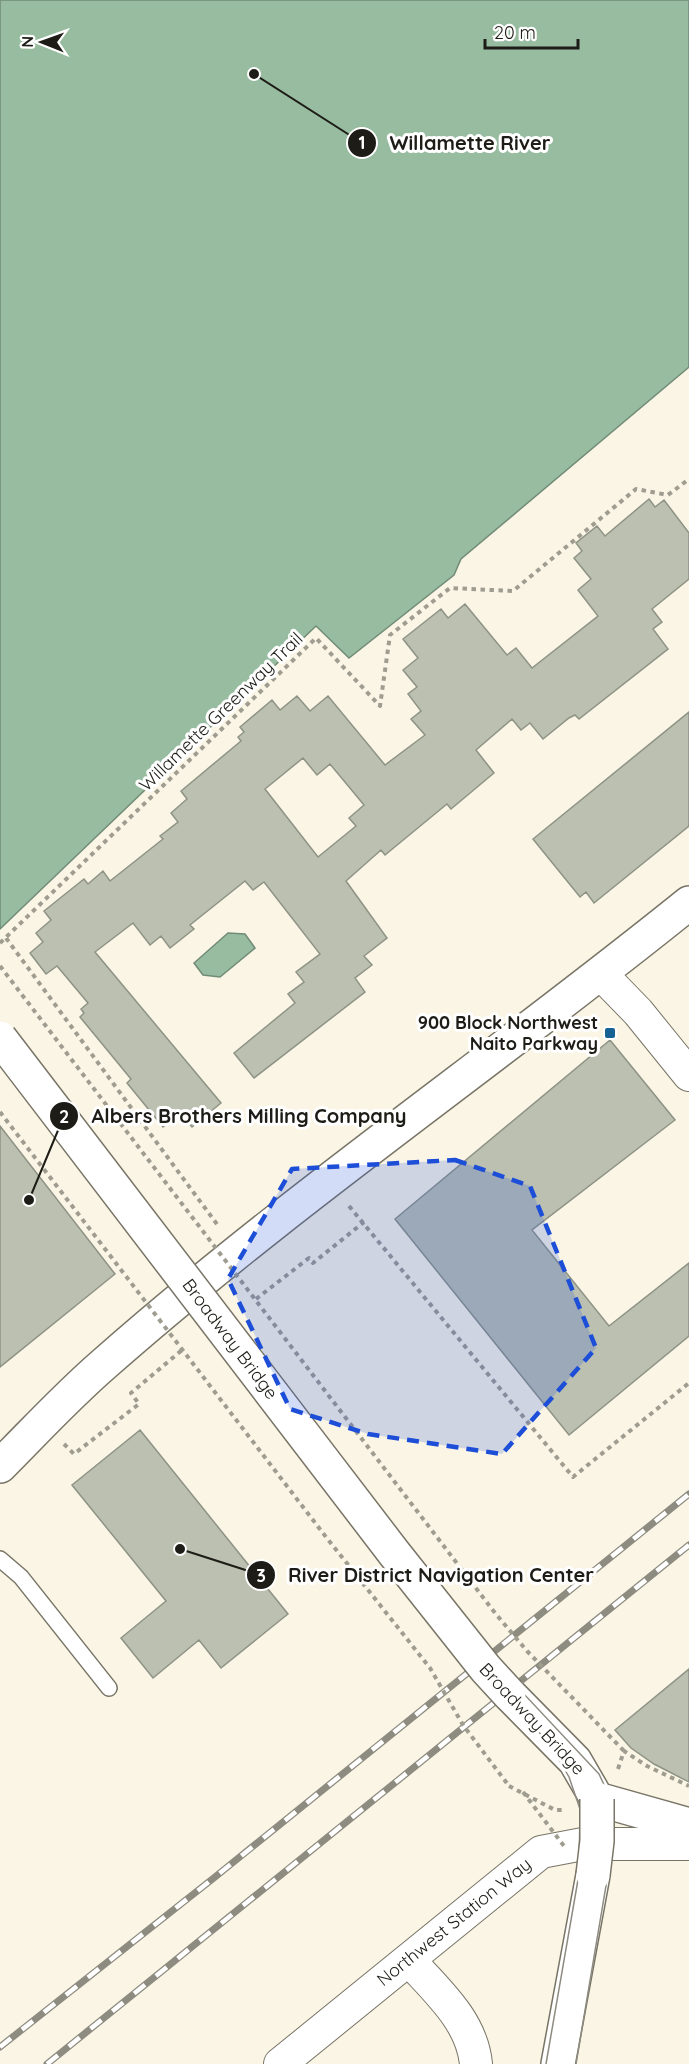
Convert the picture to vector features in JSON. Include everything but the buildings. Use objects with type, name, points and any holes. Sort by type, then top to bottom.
[{"type":"main road","points":[[0,1466],[103,1364],[237,1253],[328,1179],[601,974],[689,903]]},
{"type":"main road","name":"Broadway Bridge","points":[[0,1038],[394,1553],[492,1677],[575,1761],[597,1799]]},
{"type":"main road","points":[[558,2064],[593,1875],[597,1841],[597,1799],[689,1825]]},
{"type":"street","points":[[601,974],[638,1012],[689,1075]]},
{"type":"street","name":"Northwest Station Way","points":[[279,2064],[540,1852],[583,1844],[689,1844]]},
{"type":"street","points":[[409,1960],[462,2021],[471,2038],[476,2064]]},
{"type":"lane","points":[[0,1559],[21,1577],[109,1688]]},
{"type":"path","name":"Willamette Greenway Trail","points":[[0,943],[316,638],[380,706],[390,635],[450,588],[513,591],[636,489],[668,495],[689,479]]},
{"type":"path","points":[[6,938],[237,1253]]},
{"type":"path","points":[[0,966],[495,1613],[527,1651],[624,1751],[647,1766],[689,1786]]},
{"type":"path","name":"Broadway Bridge","points":[[0,1112],[430,1668],[462,1725],[509,1785],[561,1811],[597,1799]]},
{"type":"path","points":[[328,1179],[573,1477],[689,1383]]},
{"type":"path","points":[[256,1299],[309,1258],[313,1263],[364,1222]]},
{"type":"path","points":[[74,1454],[139,1404],[131,1393],[182,1350]]},
{"type":"path","points":[[523,1792],[557,1839],[593,1875]]},
{"type":"highlighted area","points":[[455,1160],[530,1186],[596,1348],[502,1454],[368,1434],[290,1409],[228,1279],[292,1169]]},
{"type":"shaded area","points":[[0,0],[689,0],[689,367],[461,559],[454,575],[349,658],[316,626],[0,929]]},
{"type":"shaded area","points":[[228,933],[245,934],[255,948],[220,977],[203,975],[194,963]]},
{"type":"tram line","points":[[0,1025],[462,1628],[599,1774],[612,1810],[610,1862],[576,2064]]},
{"type":"tram line","points":[[0,1050],[484,1679],[549,1742],[569,1777],[580,1809],[579,1874],[546,2064]]},
{"type":"railway","points":[[0,2047],[215,1877],[689,1494]]},
{"type":"railway","points":[[47,2064],[689,1545]]},
{"type":"place","name":"Willamette River","points":[[254,74]]},
{"type":"place","name":"900 Block Northwest Naito Parkway","points":[[610,1033]]},
{"type":"place","name":"Albers Brothers Milling Company","points":[[29,1200]]},
{"type":"place","name":"River District Navigation Center","points":[[180,1549]]}]
